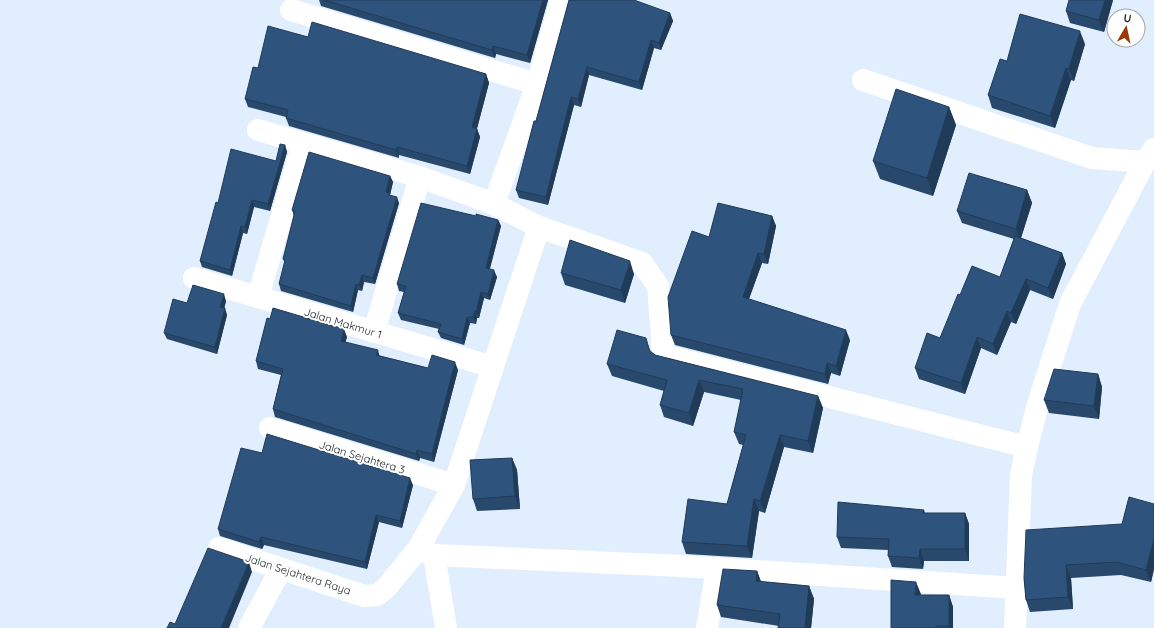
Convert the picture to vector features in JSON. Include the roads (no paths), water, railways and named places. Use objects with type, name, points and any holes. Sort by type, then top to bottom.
[{"type":"street","points":[[494,204],[537,84],[561,0]]},
{"type":"street","points":[[291,10],[537,84]]},
{"type":"street","points":[[863,80],[1092,158],[1149,155]]},
{"type":"street","points":[[258,130],[420,177],[494,204],[539,227],[642,263],[658,286],[663,355],[1026,448]]},
{"type":"street","points":[[258,297],[303,143]]},
{"type":"street","points":[[1015,628],[1021,475],[1026,448],[1038,404],[1070,304],[1149,155]]},
{"type":"street","points":[[374,332],[420,177]]},
{"type":"street","points":[[446,628],[426,552],[454,485],[539,227]]},
{"type":"street","name":"Jalan Makmur 1","points":[[194,278],[493,367]]},
{"type":"street","name":"Jalan Sejahtera 3","points":[[270,428],[454,485]]},
{"type":"street","name":"Jalan Sejahtera Raya","points":[[219,548],[364,596],[377,595],[426,552]]},
{"type":"street","points":[[426,552],[718,568],[1017,588]]},
{"type":"street","points":[[707,628],[718,568]]},
{"type":"street","points":[[249,628],[281,569]]}]
